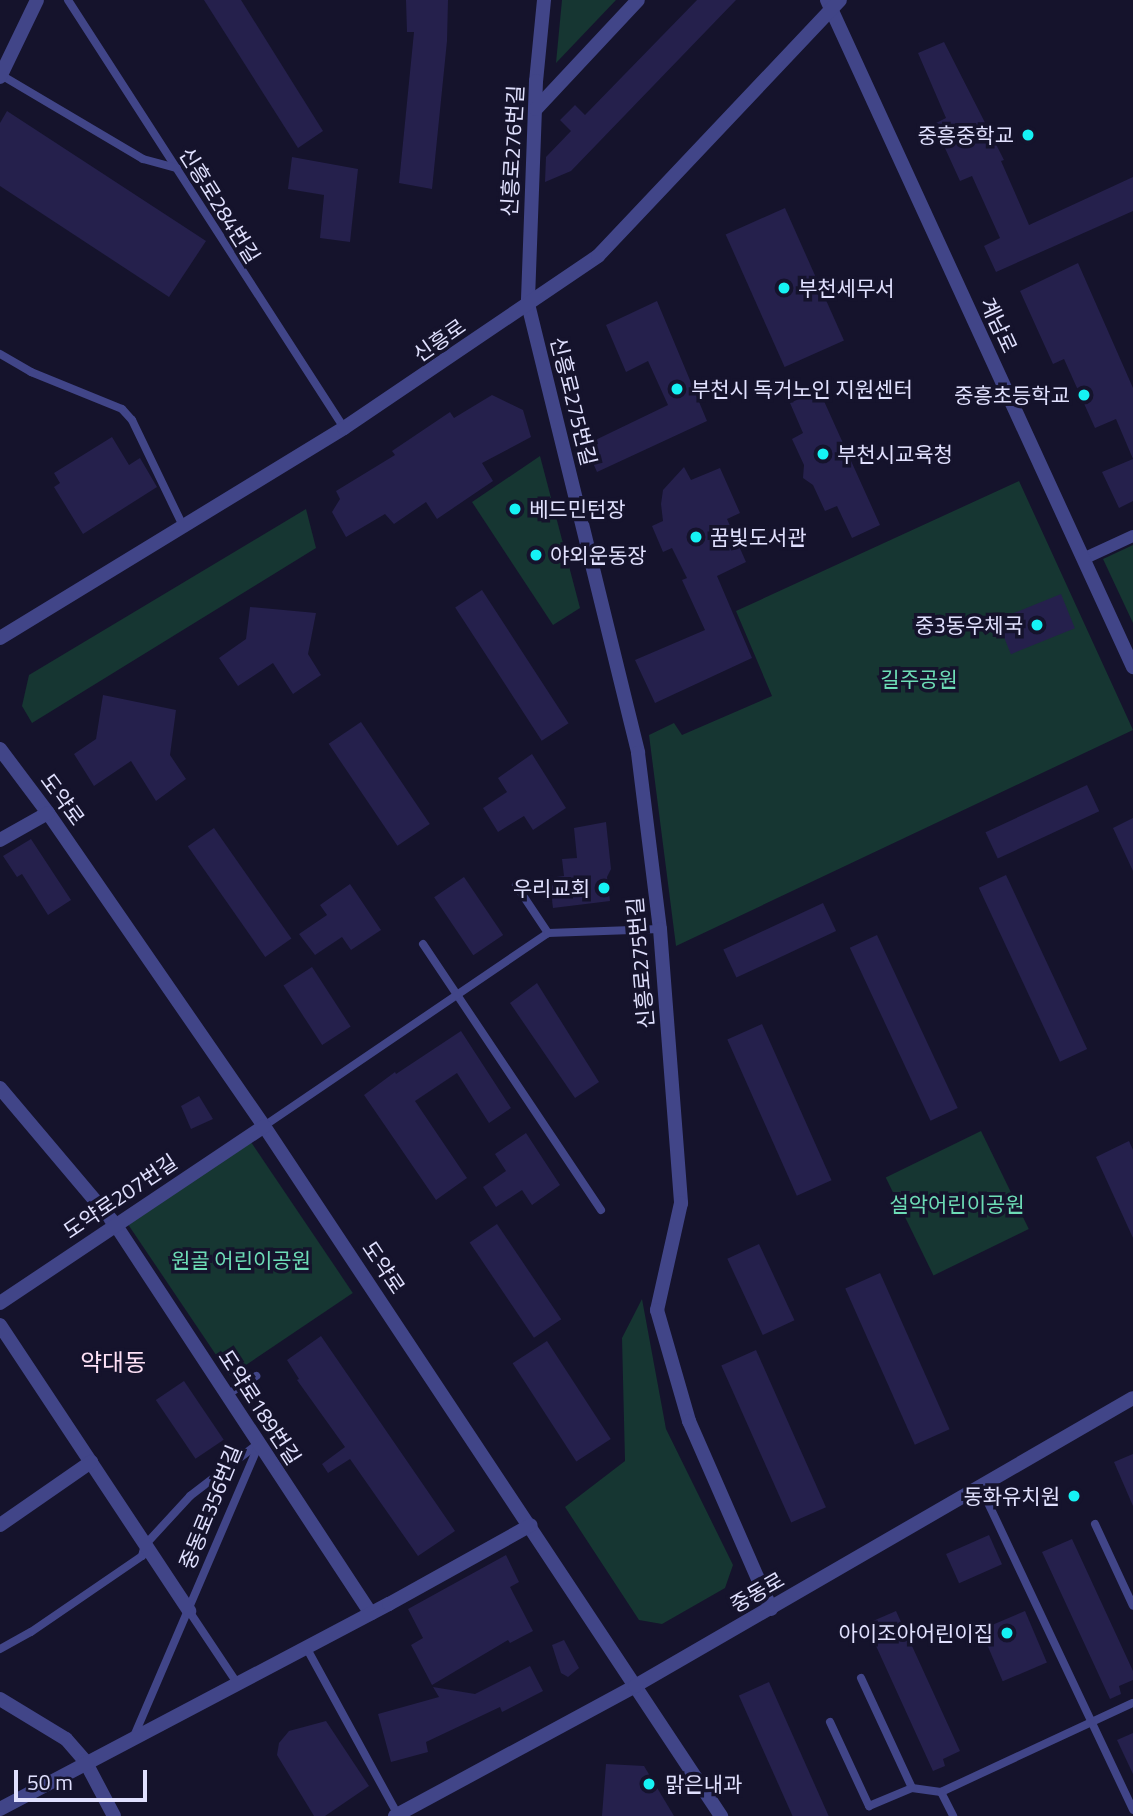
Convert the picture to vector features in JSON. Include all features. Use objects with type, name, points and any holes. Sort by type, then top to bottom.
[{"type":"street","points":[[1,76],[37,0]]},
{"type":"street","name":"신흥로276번길","points":[[528,304],[536,108],[544,0]]},
{"type":"street","points":[[536,108],[638,0]]},
{"type":"street","name":"신흥로","points":[[0,638],[344,428],[598,256],[833,3]]},
{"type":"street","name":"계남로","points":[[833,3],[1133,667]]},
{"type":"street","name":"신흥로275번길","points":[[528,304],[638,752],[660,929],[681,1203],[657,1310],[689,1421],[771,1609]]},
{"type":"street","points":[[1083,559],[1133,536]]},
{"type":"street","name":"도약로","points":[[0,749],[48,813],[264,1126],[531,1525],[721,1816]]},
{"type":"street","points":[[0,840],[48,813]]},
{"type":"street","name":"도약로189번길","points":[[0,1088],[115,1224],[370,1613]]},
{"type":"street","name":"도약로207번길","points":[[0,1303],[264,1126]]},
{"type":"street","name":"중동로356번길","points":[[0,1325],[189,1611]]},
{"type":"street","name":"중동로","points":[[397,1815],[771,1609],[1133,1398]]},
{"type":"street","points":[[0,1525],[91,1462]]},
{"type":"street","points":[[0,1809],[85,1761],[306,1647],[531,1525]]},
{"type":"street","points":[[0,1699],[66,1739],[85,1761],[114,1816]]},
{"type":"lane","name":"신흥로284번길","points":[[68,0],[344,428]]},
{"type":"lane","points":[[1,76],[143,159],[177,168]]},
{"type":"lane","points":[[0,354],[31,372],[122,409],[132,421],[183,526]]},
{"type":"lane","points":[[516,886],[548,933]]},
{"type":"lane","points":[[264,1126],[548,933],[660,929]]},
{"type":"lane","points":[[423,944],[601,1210]]},
{"type":"lane","points":[[228,1395],[256,1376]]},
{"type":"lane","name":"중동로356번길","points":[[145,1545],[190,1496],[259,1443]]},
{"type":"lane","name":"중동로356번길","points":[[237,1683],[189,1611],[259,1443]]},
{"type":"lane","points":[[981,1488],[1133,1810]]},
{"type":"lane","points":[[1095,1524],[1133,1606]]},
{"type":"lane","points":[[0,1649],[31,1632],[142,1556],[145,1545]]},
{"type":"lane","points":[[134,1737],[189,1611]]},
{"type":"lane","name":"중동로","points":[[306,1647],[397,1815]]},
{"type":"lane","points":[[861,1678],[912,1788]]},
{"type":"lane","points":[[830,1722],[868,1811],[912,1788],[941,1792],[1133,1703]]},
{"type":"lane","points":[[941,1792],[953,1816]]},
{"type":"green space","points":[[562,0],[616,0],[556,63]]},
{"type":"green space","name":"야외운동장","points":[[540,456],[580,608],[553,625],[472,502]]},
{"type":"green space","name":"길주공원","points":[[1019,481],[1133,730],[676,946],[649,735],[674,723],[682,735],[772,696],[736,611]]},
{"type":"green space","points":[[306,509],[316,548],[32,723],[22,706],[29,675]]},
{"type":"green space","points":[[1133,545],[1133,623],[1103,559]]},
{"type":"green space","name":"설악어린이공원","points":[[981,1131],[1029,1229],[934,1275],[886,1177]]},
{"type":"green space","name":"원골 어린이공원","points":[[251,1142],[353,1293],[230,1376],[128,1225]]},
{"type":"green space","points":[[642,1299],[666,1429],[733,1565],[725,1588],[662,1624],[639,1620],[565,1507],[625,1461],[622,1338]]},
{"type":"building","points":[[204,0],[241,0],[323,131],[298,148]]},
{"type":"building","points":[[406,0],[448,0],[447,41],[432,189],[399,183],[414,32],[407,32]]},
{"type":"building","points":[[697,0],[736,0],[571,171],[545,182],[546,157],[571,131],[560,120],[575,105],[585,115]]},
{"type":"building","points":[[944,42],[1004,160],[1001,161],[1029,225],[1133,177],[1133,211],[996,272],[984,246],[1000,238],[972,176],[960,181],[934,124],[946,118],[918,53]]},
{"type":"building","points":[[7,111],[206,241],[169,297],[0,186],[0,123]]},
{"type":"building","points":[[292,157],[358,169],[350,242],[320,238],[324,195],[288,189]]},
{"type":"building","name":"부천세무서","points":[[785,208],[844,340],[785,367],[726,234]]},
{"type":"building","name":"중흥초등학교","points":[[1078,263],[1133,388],[1133,459],[1116,419],[1095,428],[1064,359],[1053,364],[1020,291]]},
{"type":"building","name":"부천시 독거노인 지원센터","points":[[657,301],[707,421],[597,472],[585,445],[668,405],[648,361],[626,372],[606,325]]},
{"type":"building","name":"부천시교육청","points":[[819,390],[880,525],[852,538],[837,506],[825,511],[813,485],[803,478],[804,465],[792,439],[803,433],[790,403]]},
{"type":"building","points":[[492,395],[523,410],[531,437],[482,463],[493,481],[437,519],[426,502],[394,524],[385,514],[346,537],[332,512],[340,499],[336,491],[395,455],[392,451],[450,412],[454,418]]},
{"type":"building","points":[[112,437],[129,465],[140,458],[157,487],[83,534],[54,487],[60,483],[54,473]]},
{"type":"building","points":[[1133,459],[1133,501],[1119,508],[1102,472]]},
{"type":"building","name":"꿈빛도서관","points":[[684,467],[691,480],[720,468],[740,513],[727,519],[746,562],[717,576],[752,658],[655,703],[635,660],[705,630],[682,580],[687,578],[672,548],[663,552],[652,526],[663,521],[663,490]]},
{"type":"building","points":[[482,590],[569,723],[542,741],[455,607]]},
{"type":"building","name":"중3동우체국","points":[[1061,594],[1075,628],[1011,654],[997,620]]},
{"type":"building","points":[[250,607],[316,613],[308,654],[321,675],[293,694],[273,663],[238,686],[219,658],[246,639]]},
{"type":"building","points":[[103,695],[176,710],[170,755],[186,779],[156,801],[131,761],[94,786],[74,754],[96,739]]},
{"type":"building","points":[[361,722],[430,824],[397,846],[329,744]]},
{"type":"building","points":[[532,754],[566,808],[533,830],[524,816],[498,832],[483,808],[507,792],[498,778]]},
{"type":"building","points":[[1087,785],[1099,811],[998,859],[985,832]]},
{"type":"building","points":[[1133,818],[1133,871],[1113,828]]},
{"type":"building","points":[[606,822],[611,869],[607,877],[610,901],[553,908],[549,878],[564,876],[562,859],[577,858],[574,828]]},
{"type":"building","points":[[214,828],[291,939],[265,957],[188,846]]},
{"type":"building","points":[[31,839],[71,900],[48,915],[22,874],[17,877],[3,856]]},
{"type":"building","points":[[1006,875],[1087,1049],[1060,1062],[979,888]]},
{"type":"building","points":[[464,877],[503,935],[473,955],[434,897]]},
{"type":"building","points":[[350,884],[381,930],[351,950],[342,937],[315,955],[299,934],[327,915],[320,905]]},
{"type":"building","points":[[823,903],[836,931],[736,978],[723,949]]},
{"type":"building","points":[[877,935],[958,1108],[931,1121],[850,948]]},
{"type":"building","points":[[312,967],[351,1027],[322,1045],[283,986]]},
{"type":"building","points":[[537,983],[599,1082],[575,1098],[510,1003]]},
{"type":"building","points":[[762,1024],[832,1180],[797,1196],[727,1039]]},
{"type":"building","points":[[461,1031],[511,1108],[489,1123],[457,1073],[415,1101],[467,1178],[436,1200],[364,1095],[395,1072],[396,1074]]},
{"type":"building","points":[[199,1096],[213,1119],[191,1129],[181,1106]]},
{"type":"building","points":[[526,1133],[560,1185],[532,1205],[522,1190],[496,1207],[483,1187],[506,1171],[495,1154]]},
{"type":"building","points":[[1129,1141],[1133,1150],[1133,1238],[1096,1157]]},
{"type":"building","points":[[497,1224],[561,1319],[534,1338],[470,1242]]},
{"type":"building","points":[[759,1244],[794,1320],[763,1335],[727,1259]]},
{"type":"building","points":[[880,1273],[950,1429],[915,1445],[845,1288]]},
{"type":"building","points":[[321,1336],[455,1531],[418,1556],[350,1459],[328,1473],[322,1464],[345,1447],[297,1380],[299,1379],[287,1360]]},
{"type":"building","points":[[547,1341],[611,1439],[576,1461],[513,1363]]},
{"type":"building","points":[[756,1350],[826,1507],[791,1523],[721,1365]]},
{"type":"building","points":[[184,1381],[224,1440],[196,1459],[156,1400]]},
{"type":"building","points":[[1133,1454],[1133,1506],[1114,1462]]},
{"type":"building","points":[[989,1535],[1002,1564],[959,1583],[946,1554]]},
{"type":"building","points":[[1072,1539],[1133,1671],[1133,1680],[1119,1686],[1121,1694],[1110,1699],[1042,1552]]},
{"type":"building","points":[[506,1555],[519,1582],[510,1587],[533,1631],[510,1643],[508,1640],[432,1685],[411,1645],[423,1638],[408,1609]]},
{"type":"building","points":[[896,1611],[960,1751],[943,1759],[945,1766],[933,1771],[866,1624]]},
{"type":"building","points":[[1025,1611],[1047,1663],[1003,1681],[981,1630]]},
{"type":"building","points":[[564,1640],[579,1668],[568,1677],[561,1673],[552,1645]]},
{"type":"building","points":[[530,1666],[543,1691],[502,1712],[500,1707],[426,1742],[428,1752],[391,1762],[378,1714],[439,1697],[433,1687],[475,1694]]},
{"type":"building","points":[[769,1682],[829,1816],[793,1816],[739,1695]]},
{"type":"building","points":[[326,1721],[369,1786],[325,1816],[314,1816],[277,1755],[279,1743],[289,1731]]},
{"type":"building","points":[[1133,1733],[1133,1774],[1117,1740]]},
{"type":"building","points":[[606,1764],[644,1766],[674,1816],[602,1816]]},
{"type":"place","name":"중흥중학교","points":[[1028,135]]},
{"type":"place","name":"부천세무서","points":[[784,288]]},
{"type":"place","name":"부천시 독거노인 지원센터","points":[[677,389]]},
{"type":"place","name":"중흥초등학교","points":[[1084,395]]},
{"type":"place","name":"부천시교육청","points":[[823,454]]},
{"type":"place","name":"베드민턴장","points":[[515,509]]},
{"type":"place","name":"꿈빛도서관","points":[[696,537]]},
{"type":"place","name":"야외운동장","points":[[536,555]]},
{"type":"place","name":"중3동우체국","points":[[1037,625]]},
{"type":"place","name":"우리교회","points":[[604,888]]},
{"type":"place","name":"동화유치원","points":[[1074,1496]]},
{"type":"place","name":"아이조아어린이집","points":[[1007,1633]]},
{"type":"place","name":"맑은내과","points":[[649,1784]]},
{"type":"district","name":"약대동","points":[[113,1363]]}]
